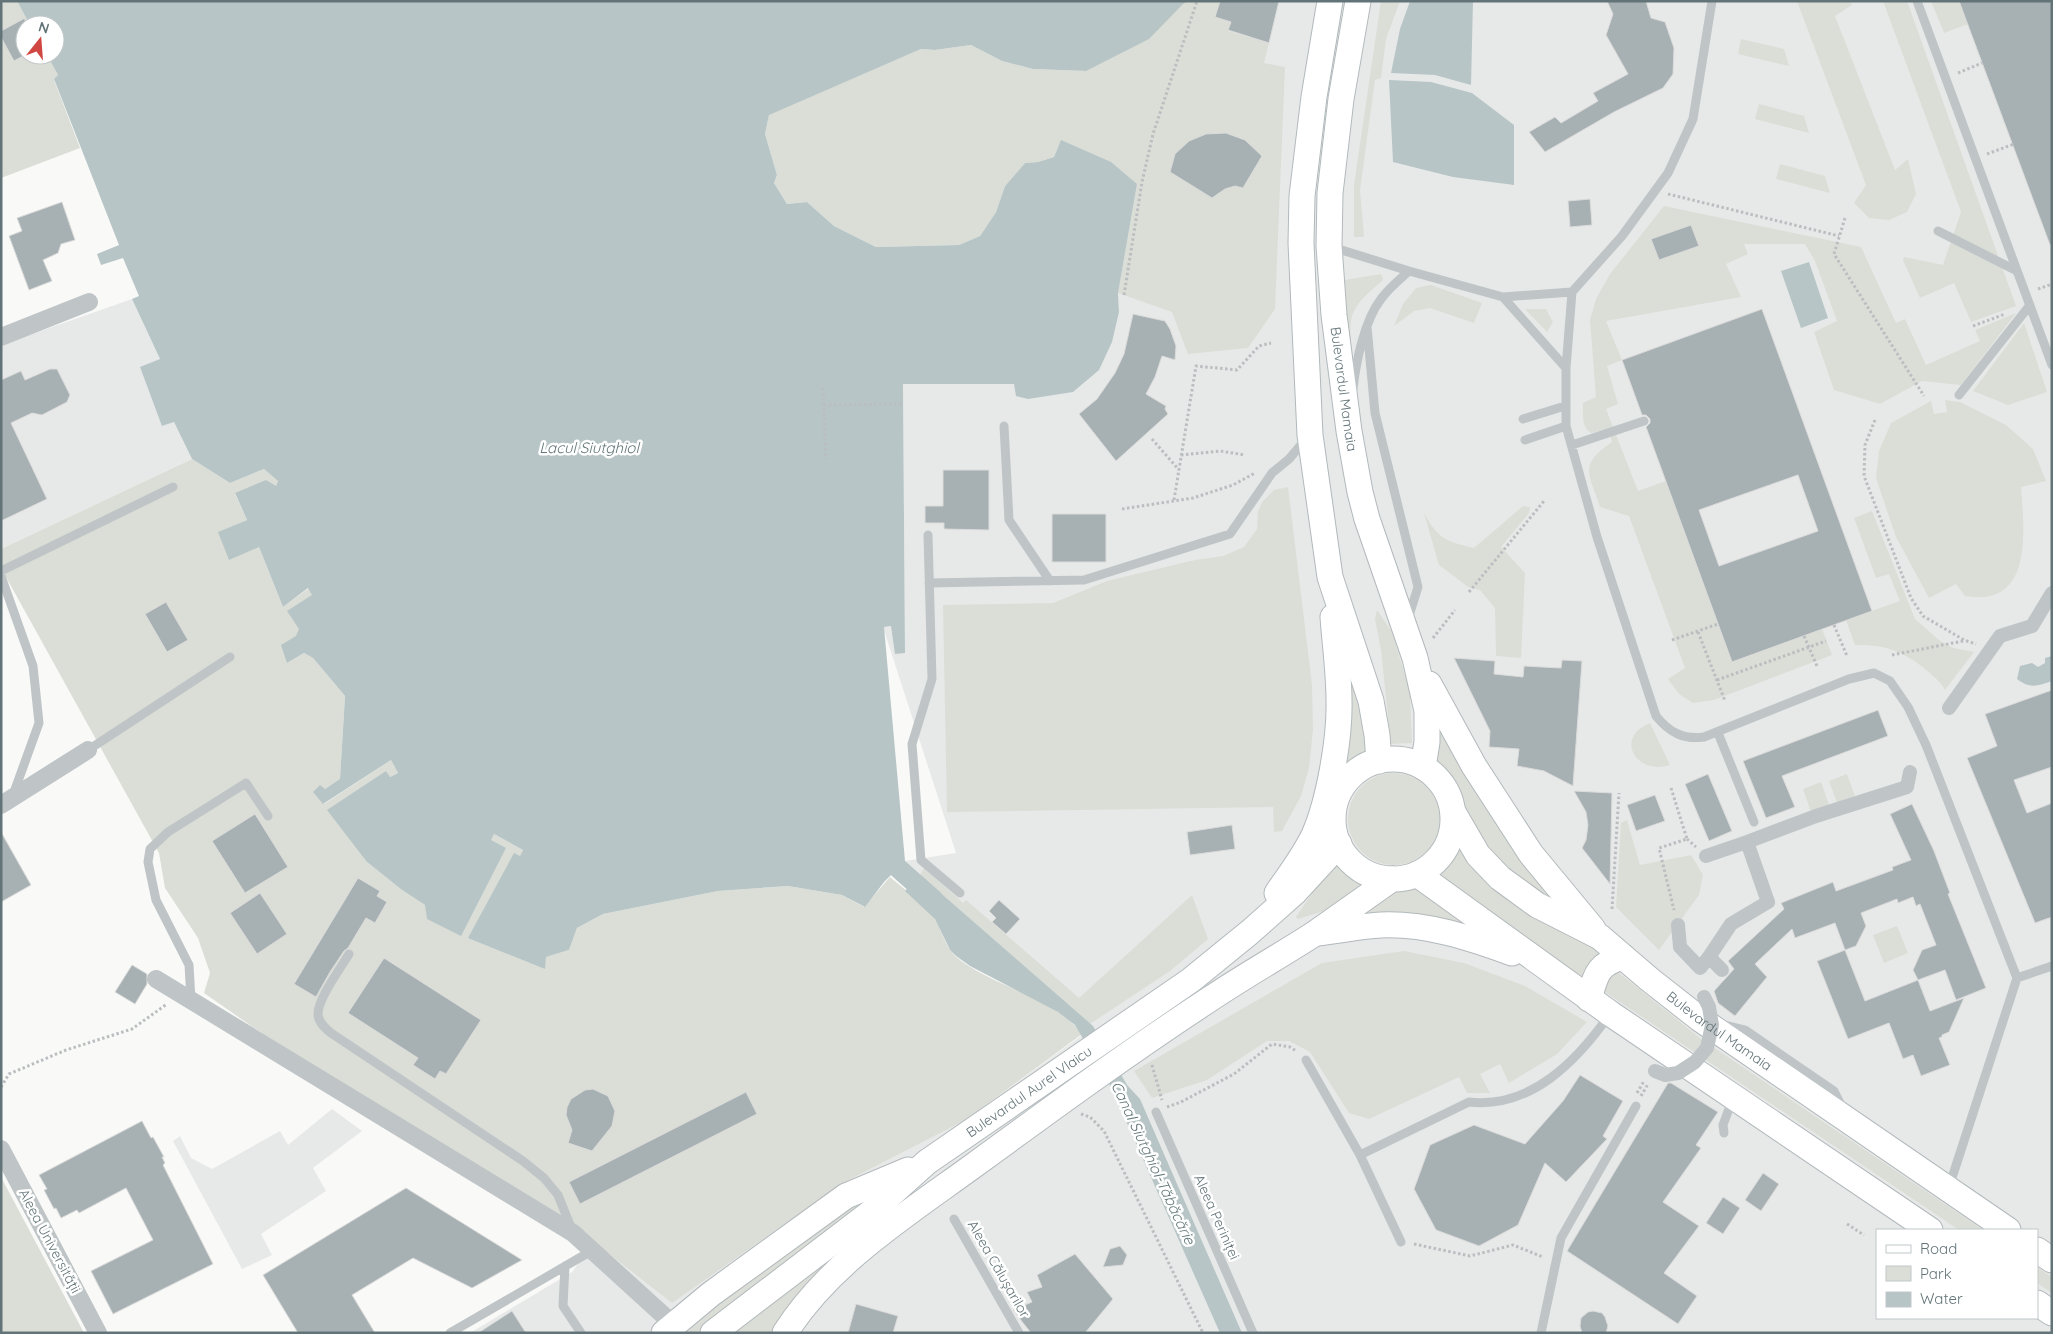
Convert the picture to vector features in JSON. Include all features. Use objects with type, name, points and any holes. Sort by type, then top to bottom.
[{"type":"main road","points":[[1250,932],[1304,854],[1314,833],[1328,787],[1335,754],[1340,701],[1330,577],[1310,435],[1302,243],[1302,196],[1314,97],[1330,1]]},
{"type":"main road","name":"Bulevardul Mamaia","points":[[1358,1],[1341,99],[1330,193],[1329,246],[1334,315],[1349,431],[1367,519],[1405,632],[1416,658],[1427,711],[1428,742],[1423,767]]},
{"type":"main road","points":[[1330,577],[1371,701],[1379,761]]},
{"type":"main road","points":[[1416,658],[1474,766],[1531,854],[1600,937]]},
{"type":"main road","points":[[1394,759],[1409,761],[1423,767],[1434,775],[1443,786],[1450,798],[1453,812],[1453,827],[1449,842],[1441,855],[1418,874],[1405,878],[1392,879],[1368,873],[1356,866],[1346,856],[1339,844],[1335,830],[1334,815],[1337,800],[1343,787],[1353,775],[1379,761],[1394,759]]},
{"type":"main road","name":"Bulevardul Mamaia","points":[[1453,812],[1478,855],[1500,878],[1537,905],[1600,937],[1623,957],[1702,1008],[1847,1119],[2007,1229]]},
{"type":"main road","name":"Bulevardul Aurel Vlaicu","points":[[712,1333],[869,1214],[927,1162],[1191,980],[1294,893],[1339,844]]},
{"type":"main road","points":[[1418,874],[1610,1014]]},
{"type":"main road","name":"Bulevardul Aurel Vlaicu","points":[[785,1333],[796,1316],[817,1291],[862,1249],[1148,1051],[1210,999],[1314,934],[1392,879]]},
{"type":"main road","points":[[1314,934],[1382,925],[1412,926],[1475,940],[1516,955],[1550,974],[1929,1229]]},
{"type":"main road","points":[[1589,999],[1596,975],[1608,961],[1623,957]]},
{"type":"main road","points":[[668,1329],[711,1294],[846,1196],[927,1162]]},
{"type":"main road","points":[[2038,1251],[2052,1260]]},
{"type":"main road","points":[[2038,1304],[2052,1313]]},
{"type":"street","points":[[1,337],[89,302]]},
{"type":"street","points":[[1948,708],[2000,636],[2032,626],[2052,593]]},
{"type":"street","points":[[7,802],[88,750]]},
{"type":"street","points":[[1706,856],[1816,816],[1907,787],[1910,772]]},
{"type":"street","points":[[1678,925],[1680,947],[1700,968],[1709,958],[1731,924],[1768,902],[1747,842]]},
{"type":"street","points":[[1709,958],[1722,970]]},
{"type":"street","points":[[156,979],[573,1233],[593,1250],[668,1329]]},
{"type":"street","points":[[1650,1074],[1665,1075],[1678,1073],[1695,1062],[1707,1048],[1712,1025],[1709,1006],[1702,1008]]},
{"type":"street","name":"Aleea Universității","points":[[1,1149],[98,1333]]},
{"type":"lane","points":[[1712,1],[1693,119],[1668,173],[1622,236],[1572,292],[1566,368],[1566,426],[1597,537],[1656,716],[1664,726],[1676,734],[1691,739],[1704,738],[1849,679],[1874,673],[1890,681],[1908,707],[1926,745],[2018,978],[1948,1189]]},
{"type":"lane","points":[[1917,1],[2052,365]]},
{"type":"lane","points":[[1938,231],[2017,271]]},
{"type":"lane","points":[[1329,246],[1503,297],[1572,292]]},
{"type":"lane","points":[[1349,431],[1355,376],[1367,327],[1381,299],[1409,271]]},
{"type":"lane","points":[[1503,297],[1566,368]]},
{"type":"lane","points":[[1959,395],[2030,305]]},
{"type":"lane","points":[[1367,327],[1375,413],[1418,588],[1405,632]]},
{"type":"lane","points":[[1523,419],[1565,406]]},
{"type":"lane","points":[[1572,446],[1644,421]]},
{"type":"lane","points":[[1004,426],[1008,520],[1050,581]]},
{"type":"lane","points":[[1525,440],[1566,426]]},
{"type":"lane","points":[[929,584],[1084,580],[1230,534],[1272,473],[1289,459],[1310,435]]},
{"type":"lane","points":[[1,571],[173,487]]},
{"type":"lane","points":[[928,535],[932,679],[912,744],[921,860],[960,893]]},
{"type":"lane","points":[[1,576],[33,666],[39,723],[7,802]]},
{"type":"lane","points":[[88,750],[230,657]]},
{"type":"lane","points":[[1718,733],[1754,822]]},
{"type":"lane","points":[[183,996],[189,965],[156,900],[148,862],[150,849],[168,832],[246,783],[268,816]]},
{"type":"lane","points":[[349,954],[322,999],[318,1013],[321,1023],[331,1033],[523,1161],[544,1178],[558,1195],[573,1233]]},
{"type":"lane","points":[[2018,978],[2052,966]]},
{"type":"lane","points":[[1360,1155],[1469,1102],[1484,1104],[1512,1099],[1545,1083],[1573,1061],[1610,1014]]},
{"type":"lane","points":[[1306,1060],[1360,1155],[1401,1242]]},
{"type":"lane","points":[[1724,1133],[1724,1125],[1733,1096]]},
{"type":"lane","points":[[1541,1333],[1562,1238],[1636,1106]]},
{"type":"lane","name":"Aleea Periniței","points":[[1156,1112],[1253,1333]]},
{"type":"lane","name":"Aleea Călușarilor","points":[[954,1219],[1019,1333]]},
{"type":"lane","points":[[450,1333],[593,1250]]},
{"type":"lane","points":[[565,1266],[563,1306],[581,1333]]},
{"type":"path","points":[[1124,295],[1142,182],[1153,134],[1197,1]]},
{"type":"path","points":[[1945,78],[1982,63]]},
{"type":"path","points":[[2004,148],[2014,144]]},
{"type":"path","points":[[1656,190],[1840,236]]},
{"type":"path","points":[[1845,218],[1834,254],[1924,396]]},
{"type":"path","points":[[1973,326],[2030,305]]},
{"type":"path","points":[[1174,500],[1196,366],[1237,370],[1259,346],[1272,343]]},
{"type":"path","points":[[823,388],[826,459]]},
{"type":"path","points":[[824,405],[903,404]]},
{"type":"path","points":[[1875,420],[1866,445],[1864,476],[1910,598],[1923,616],[1964,640],[1991,648]]},
{"type":"path","points":[[1152,438],[1179,470]]},
{"type":"path","points":[[1181,455],[1220,451],[1244,455]]},
{"type":"path","points":[[1122,510],[1193,498],[1233,485],[1259,471]]},
{"type":"path","points":[[1469,592],[1544,501]]},
{"type":"path","points":[[1433,638],[1455,610]]},
{"type":"path","points":[[1672,640],[1718,624]]},
{"type":"path","points":[[1834,625],[1847,656]]},
{"type":"path","points":[[1698,632],[1725,701]]},
{"type":"path","points":[[1804,636],[1817,666]]},
{"type":"path","points":[[1892,655],[1964,640]]},
{"type":"path","points":[[1717,680],[1826,641]]},
{"type":"path","points":[[1671,788],[1687,839],[1659,848],[1678,925]]},
{"type":"path","points":[[1612,909],[1619,793]]},
{"type":"path","points":[[1,1087],[10,1074],[66,1050],[132,1029],[183,996]]},
{"type":"path","points":[[1148,1051],[1164,1107],[1181,1102],[1234,1074],[1272,1044],[1290,1047],[1306,1060]]},
{"type":"path","points":[[1650,1074],[1636,1106],[1631,1103],[1650,1074]]},
{"type":"path","points":[[1068,1107],[1090,1117],[1104,1131],[1203,1333]]},
{"type":"path","points":[[1847,1224],[1864,1235]]},
{"type":"path","points":[[1401,1242],[1470,1256],[1513,1245],[1556,1262]]},
{"type":"shaded area","points":[[1188,1],[2052,1],[2052,1333],[470,1333],[572,1272],[594,1242],[843,1183],[964,1121],[1093,1027],[905,861],[956,853],[883,627],[891,626],[905,653],[903,384],[1014,384],[1119,312],[1118,293],[1086,71]]},
{"type":"shaded area","points":[[132,299],[160,359],[162,426],[174,422],[192,459],[1,549],[1,345]]},
{"type":"shaded area","points":[[332,1109],[362,1131],[313,1168],[326,1191],[261,1234],[272,1255],[242,1269],[173,1141],[180,1136],[191,1158],[212,1169],[280,1131],[288,1145]]},
{"type":"green space","points":[[1,1],[17,1],[25,15],[15,15],[15,65],[52,65],[58,75],[54,80],[80,148],[1,178]]},
{"type":"green space","points":[[1188,1],[1220,1],[1231,22],[1228,31],[1269,43],[1264,63],[1285,67],[1275,309],[1248,348],[1188,354],[1172,312],[1118,293],[1137,184],[1061,141],[1054,157],[1038,162],[1025,163],[1005,186],[996,212],[980,236],[959,245],[876,247],[834,226],[807,202],[787,204],[774,183],[777,175],[765,134],[769,114],[921,49],[935,50],[971,45],[1002,61],[1033,69],[1086,71]]},
{"type":"green space","points":[[1381,1],[1400,1],[1386,39],[1381,78],[1375,80],[1360,190],[1364,237],[1354,237],[1354,185]]},
{"type":"green space","points":[[1797,1],[1850,1],[1852,5],[1835,16],[1895,170],[1908,159],[1916,194],[1907,212],[1889,220],[1869,218],[1854,203],[1866,185]]},
{"type":"green space","points":[[1883,1],[1907,1],[2016,306],[1971,322],[1954,283],[1920,298],[1903,260],[1904,257],[1943,265],[1961,212]]},
{"type":"green space","points":[[1931,1],[1959,1],[1968,24],[1944,33]]},
{"type":"green space","points":[[1741,39],[1784,49],[1789,66],[1738,54]]},
{"type":"green space","points":[[1759,104],[1804,116],[1809,133],[1755,119]]},
{"type":"green space","points":[[1780,164],[1825,176],[1830,193],[1776,179]]},
{"type":"green space","points":[[1664,206],[1861,247],[1896,323],[1905,319],[1926,365],[1980,341],[1975,330],[2016,313],[1961,385],[1922,381],[1880,404],[1834,390],[1814,332],[1837,321],[1815,261],[1805,244],[1744,244],[1748,254],[1726,264],[1741,297],[1606,321],[1622,360],[1607,366],[1618,404],[1606,409],[1638,491],[1666,481],[1732,662],[1822,629],[1832,655],[1714,700],[1693,703],[1679,694],[1668,679],[1685,668],[1629,516],[1600,507],[1592,486],[1589,470],[1590,464],[1601,450],[1612,442],[1608,429],[1591,433],[1584,424],[1583,415],[1583,403],[1596,397],[1590,320],[1596,299],[1610,274]]},
{"type":"green space","points":[[1381,274],[1382,281],[1363,299],[1353,313],[1350,330],[1352,356],[1349,356],[1345,280]]},
{"type":"green space","points":[[1431,285],[1482,303],[1474,323],[1430,308],[1414,311],[1394,326],[1403,304],[1416,288]]},
{"type":"green space","points":[[1525,309],[1546,309],[1553,322],[1547,332]]},
{"type":"green space","points":[[2024,323],[2047,392],[2008,405],[1973,391]]},
{"type":"green space","points":[[1945,400],[1960,402],[2006,425],[2033,449],[2046,481],[2021,487],[2023,544],[2020,562],[2014,578],[2003,590],[1987,597],[1965,596],[1956,584],[1929,598],[1896,537],[1876,478],[1879,451],[1891,423],[1931,401],[1934,414],[1947,412]]},
{"type":"green space","points":[[192,459],[230,483],[264,469],[278,481],[276,486],[235,494],[247,520],[219,532],[259,547],[283,607],[309,588],[313,595],[287,663],[304,653],[313,658],[345,696],[340,780],[325,789],[324,804],[391,760],[398,773],[390,777],[385,771],[367,862],[402,890],[425,905],[506,849],[490,840],[494,834],[523,850],[520,857],[514,854],[544,969],[546,957],[569,950],[577,928],[603,914],[718,891],[788,886],[842,895],[864,907],[890,877],[931,913],[955,956],[986,976],[1056,1010],[1082,1034],[964,1121],[843,1183],[672,1303],[594,1242],[263,1034],[204,993],[210,973],[198,938],[165,888],[159,853],[1,568],[1,549]]},
{"type":"green space","points":[[1288,487],[1312,685],[1313,730],[1309,768],[1301,796],[1282,831],[1274,832],[1273,807],[947,812],[943,605],[1053,603],[1107,581],[1195,560],[1223,556],[1244,547],[1257,529],[1258,511],[1263,501],[1274,490]]},
{"type":"green space","points":[[1523,506],[1530,507],[1529,513],[1501,547],[1525,573],[1521,658],[1496,656],[1495,608],[1480,590],[1468,587],[1439,565],[1424,513],[1434,529],[1444,538],[1474,548]]},
{"type":"green space","points":[[1872,511],[1915,619],[1939,640],[1953,648],[1974,652],[1945,690],[1941,683],[1930,673],[1905,655],[1877,646],[1855,645],[1846,620],[1900,601],[1889,574],[1876,578],[1854,518]]},
{"type":"green space","points":[[1377,610],[1392,632],[1410,692],[1412,743],[1391,744],[1381,650],[1375,619]]},
{"type":"green space","points":[[1351,662],[1371,755],[1343,776],[1330,821],[1329,843],[1305,859]]},
{"type":"green space","points":[[1436,711],[1568,908],[1517,877],[1493,857],[1470,821],[1457,791],[1438,762],[1436,752]]},
{"type":"green space","points":[[1650,723],[1670,765],[1658,767],[1648,765],[1639,760],[1634,754],[1631,746],[1633,737],[1639,730]]},
{"type":"green space","points":[[1394,773],[1412,776],[1427,786],[1437,801],[1440,819],[1437,837],[1427,852],[1412,862],[1394,865],[1376,862],[1361,852],[1351,837],[1348,819],[1351,801],[1361,786],[1376,776]]},
{"type":"green space","points":[[1847,774],[1855,796],[1837,803],[1829,781]]},
{"type":"green space","points":[[1821,782],[1829,805],[1811,812],[1803,789]]},
{"type":"green space","points":[[1627,820],[1640,865],[1691,855],[1703,875],[1699,895],[1659,950],[1616,907],[1621,823]]},
{"type":"green space","points":[[1463,846],[1610,953],[1586,985],[1437,879]]},
{"type":"green space","points":[[1336,858],[1355,874],[1379,882],[1324,911],[1298,919],[1296,917]]},
{"type":"green space","points":[[924,868],[963,903],[966,900],[1079,998],[1192,895],[1208,939],[1170,971],[1090,1024],[920,875]]},
{"type":"green space","points":[[1413,885],[1488,932],[1342,922],[1398,888]]},
{"type":"green space","points":[[1897,926],[1908,953],[1884,963],[1873,935]]},
{"type":"green space","points":[[1404,951],[1464,963],[1525,986],[1587,1022],[1557,1054],[1509,1083],[1500,1064],[1480,1074],[1490,1093],[1467,1093],[1459,1077],[1369,1119],[1349,1113],[1310,1052],[1289,1041],[1267,1041],[1207,1080],[1152,1098],[1134,1071],[1322,963]]},
{"type":"green space","points":[[1614,969],[1700,1038],[1982,1229],[1958,1229],[1602,990]]},
{"type":"green space","points":[[905,1175],[716,1315],[696,1333],[678,1333],[848,1209]]},
{"type":"green space","points":[[1,1177],[84,1333],[1,1333]]},
{"type":"green space","points":[[859,1240],[773,1333],[729,1333],[797,1282]]},
{"type":"green space","points":[[2038,1268],[2052,1277],[2052,1293],[2038,1284]]},
{"type":"water","name":"Lacul Siutghiol","points":[[17,1],[1188,1],[1149,39],[1086,71],[1033,69],[1002,61],[971,45],[935,50],[921,49],[769,115],[765,134],[777,175],[774,183],[787,204],[807,202],[834,226],[876,247],[959,245],[980,236],[996,212],[1005,186],[1025,163],[1038,162],[1054,157],[1061,140],[1111,162],[1137,184],[1118,293],[1119,312],[1112,342],[1099,370],[1073,392],[1028,399],[1016,396],[1014,384],[903,384],[905,653],[895,654],[891,626],[884,627],[905,861],[884,882],[865,907],[842,895],[788,886],[718,891],[603,914],[577,928],[569,950],[546,957],[545,969],[468,938],[514,853],[520,856],[523,850],[494,834],[491,840],[506,848],[461,936],[427,919],[425,905],[402,890],[367,862],[327,810],[386,771],[390,777],[398,773],[391,760],[323,804],[313,792],[320,785],[325,789],[340,779],[345,696],[313,658],[304,653],[287,663],[281,645],[296,636],[299,629],[287,611],[312,595],[308,588],[283,607],[259,547],[229,560],[218,532],[247,520],[235,493],[266,480],[276,486],[278,481],[264,469],[230,483],[192,459],[174,422],[162,426],[140,367],[160,359],[132,299],[139,296],[123,258],[101,265],[97,254],[119,245],[54,79],[58,75],[52,65],[65,65],[65,15],[25,15]]},
{"type":"water","points":[[1410,1],[1473,1],[1471,85],[1435,75],[1391,73],[1400,29]]},
{"type":"water","points":[[1389,80],[1431,82],[1472,93],[1514,125],[1514,185],[1453,177],[1393,162]]},
{"type":"water","points":[[1809,262],[1828,318],[1801,328],[1781,271]]},
{"type":"water","points":[[2052,656],[2052,681],[2034,686],[2017,679],[2020,666],[2032,663],[2038,667],[2045,663],[2045,658]]},
{"type":"water","points":[[920,875],[1093,1026],[1127,1085],[1140,1099],[1242,1333],[1220,1333],[1111,1087],[1075,1025],[1058,1012],[970,966],[956,956],[950,950],[935,919],[905,891]]},
{"type":"building","points":[[1220,1],[1279,1],[1269,43],[1228,30],[1231,22],[1215,17]]},
{"type":"building","points":[[1607,1],[1646,1],[1651,18],[1665,22],[1674,48],[1673,74],[1663,88],[1614,112],[1545,152],[1529,132],[1555,117],[1561,123],[1598,101],[1593,93],[1628,74],[1606,35],[1613,14]]},
{"type":"building","points":[[1959,1],[2052,1],[2052,244],[2050,245]]},
{"type":"building","points":[[15,23],[14,61],[1,37],[1,31]]},
{"type":"building","points":[[1226,133],[1245,140],[1262,156],[1243,188],[1235,186],[1225,189],[1212,198],[1170,172],[1175,154],[1189,141],[1206,134]]},
{"type":"building","points":[[1590,199],[1592,225],[1570,227],[1568,201]]},
{"type":"building","points":[[62,202],[75,240],[61,244],[58,253],[43,260],[52,281],[29,290],[9,236],[22,231],[17,218]]},
{"type":"building","points":[[1691,225],[1699,246],[1659,260],[1651,239]]},
{"type":"building","points":[[1762,309],[1872,611],[1732,662],[1646,427],[1650,423],[1650,419],[1646,415],[1642,415],[1622,360]],"holes":[[[1798,475],[1818,531],[1719,566],[1699,510]]]},
{"type":"building","points":[[1133,314],[1165,321],[1176,346],[1175,360],[1162,356],[1155,377],[1146,394],[1166,406],[1165,409],[1168,414],[1116,461],[1079,414],[1097,399],[1115,373],[1124,354]]},
{"type":"building","points":[[50,369],[57,369],[70,395],[67,402],[42,415],[32,413],[11,423],[47,499],[1,521],[1,380],[21,371],[25,380]]},
{"type":"building","points":[[943,470],[989,470],[989,530],[944,529],[944,523],[925,523],[925,506],[943,506]]},
{"type":"building","points":[[1052,514],[1106,514],[1106,562],[1052,562]]},
{"type":"building","points":[[166,602],[188,640],[167,652],[145,614]]},
{"type":"building","points":[[1454,658],[1495,661],[1494,674],[1523,677],[1524,666],[1561,668],[1562,660],[1582,661],[1573,786],[1544,771],[1517,766],[1519,749],[1489,747],[1490,731]]},
{"type":"building","points":[[2052,690],[2052,767],[2014,780],[2027,813],[2052,803],[2052,917],[2035,923],[1967,758],[1997,746],[1985,714]]},
{"type":"building","points":[[1878,710],[1888,736],[1782,776],[1795,807],[1766,818],[1743,761]]},
{"type":"building","points":[[1708,774],[1732,831],[1709,841],[1685,784]]},
{"type":"building","points":[[1574,791],[1612,793],[1610,884],[1582,848],[1586,840],[1588,825],[1586,812]]},
{"type":"building","points":[[1655,795],[1665,821],[1636,831],[1627,805]]},
{"type":"building","points":[[1912,804],[1934,851],[1950,893],[1948,894],[1986,988],[1956,1000],[1945,970],[1918,980],[1913,970],[1922,950],[1936,945],[1920,904],[1916,906],[1913,897],[1898,903],[1897,899],[1861,913],[1866,926],[1856,946],[1845,950],[1835,923],[1795,938],[1792,929],[1755,964],[1767,977],[1735,1016],[1718,1003],[1714,991],[1734,969],[1728,961],[1784,909],[1781,903],[1833,882],[1836,891],[1893,870],[1892,867],[1911,860],[1890,814]]},
{"type":"building","points":[[255,814],[288,867],[245,893],[212,841]]},
{"type":"building","points":[[1232,825],[1235,849],[1190,855],[1187,832]]},
{"type":"building","points":[[1,832],[31,885],[1,902]]},
{"type":"building","points":[[358,878],[380,891],[377,896],[387,902],[375,923],[366,918],[348,948],[330,972],[316,997],[294,984]]},
{"type":"building","points":[[260,893],[287,934],[257,954],[230,913]]},
{"type":"building","points":[[999,900],[1020,919],[1006,934],[992,922],[996,918],[989,911]]},
{"type":"building","points":[[1845,950],[1865,1001],[1918,980],[1930,1011],[1964,998],[1949,1032],[1939,1038],[1950,1065],[1921,1076],[1913,1055],[1903,1059],[1889,1023],[1848,1039],[1817,961]]},
{"type":"building","points":[[384,958],[481,1020],[446,1074],[440,1071],[435,1079],[413,1065],[418,1058],[348,1013]]},
{"type":"building","points":[[132,965],[147,974],[147,984],[135,1004],[115,992]]},
{"type":"building","points":[[1580,1075],[1623,1101],[1603,1136],[1607,1139],[1566,1182],[1545,1163],[1518,1225],[1479,1246],[1436,1230],[1414,1189],[1430,1145],[1474,1125],[1525,1144],[1563,1101]]},
{"type":"building","points":[[1668,1083],[1671,1083],[1718,1112],[1696,1145],[1701,1148],[1663,1202],[1699,1226],[1664,1273],[1697,1296],[1678,1324],[1567,1251]]},
{"type":"building","points":[[593,1089],[608,1096],[615,1111],[612,1126],[592,1151],[568,1143],[572,1130],[566,1115],[571,1099],[585,1090]]},
{"type":"building","points":[[746,1092],[757,1114],[580,1204],[569,1182]]},
{"type":"building","points":[[142,1121],[164,1157],[162,1157],[165,1163],[163,1165],[213,1264],[113,1314],[91,1271],[153,1240],[126,1188],[79,1213],[77,1210],[61,1218],[44,1190],[47,1189],[39,1175]]},
{"type":"building","points":[[1763,1173],[1779,1184],[1761,1211],[1745,1200]]},
{"type":"building","points":[[406,1188],[522,1260],[472,1288],[413,1258],[352,1295],[375,1333],[298,1333],[263,1275]]},
{"type":"building","points":[[1723,1197],[1740,1208],[1723,1234],[1706,1223]]},
{"type":"building","points":[[1120,1246],[1127,1255],[1123,1265],[1103,1267],[1110,1249]]},
{"type":"building","points":[[1075,1254],[1113,1299],[1085,1333],[1031,1333],[1013,1310],[1032,1302],[1027,1292],[1042,1287],[1037,1275]]},
{"type":"building","points":[[856,1304],[898,1316],[893,1333],[848,1333]]},
{"type":"building","points":[[512,1311],[526,1333],[478,1333]]},
{"type":"building","points":[[1588,1312],[1602,1313],[1605,1317],[1608,1326],[1606,1333],[1582,1333],[1580,1326],[1581,1318]]},
{"type":"waterway","name":"Canal Siutghiol-Tăbăcărie","points":[[898,868],[934,900]]}]
